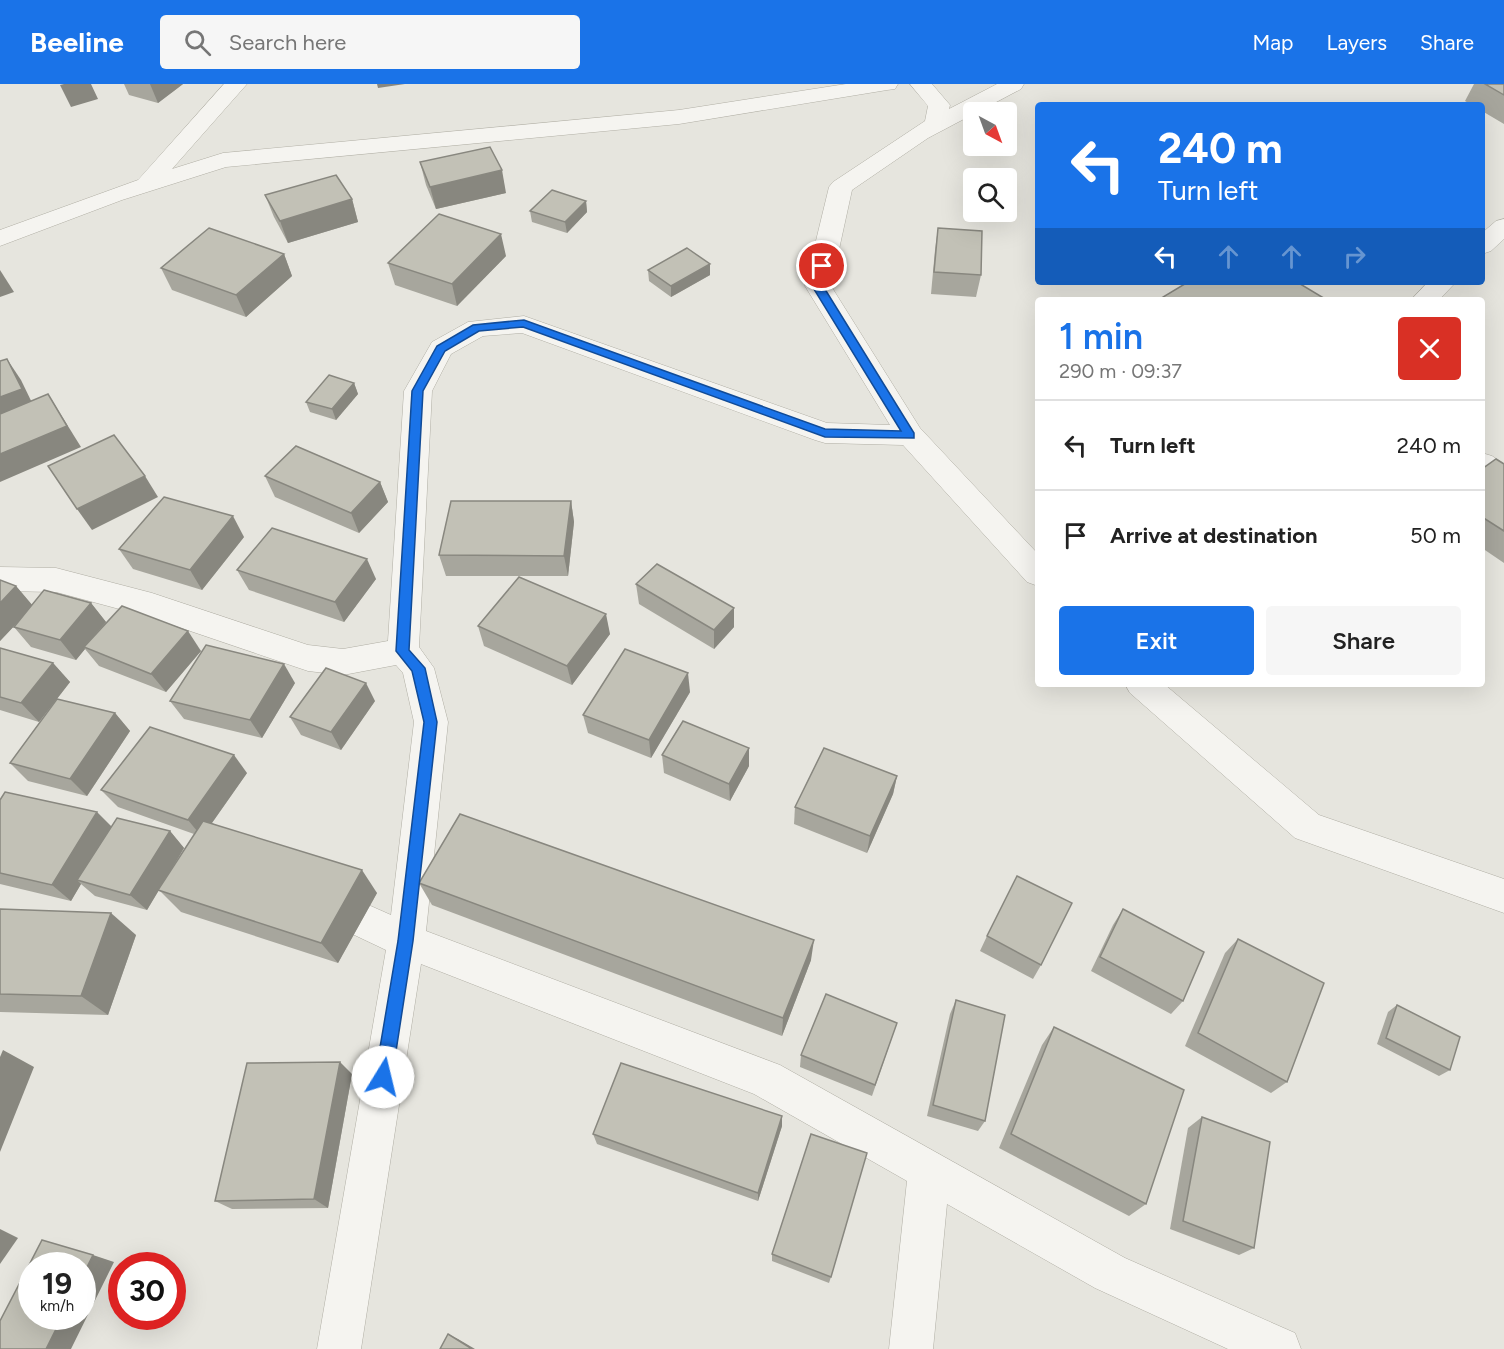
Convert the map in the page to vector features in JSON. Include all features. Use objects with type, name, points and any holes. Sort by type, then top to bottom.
[{"type":"street","points":[[146,184],[236,84]]},
{"type":"street","points":[[0,239],[146,184],[223,160],[679,117],[887,84]]},
{"type":"street","points":[[921,84],[939,105],[936,124]]},
{"type":"street","points":[[1013,84],[936,124],[841,187],[818,286],[910,435],[1035,571]]},
{"type":"street","points":[[1485,243],[1504,226]]},
{"type":"street","points":[[1427,297],[1440,285]]},
{"type":"street","points":[[339,1349],[406,941],[430,722],[418,668],[403,651],[418,391],[441,348],[477,328],[524,324],[825,433],[910,435]]},
{"type":"street","points":[[1485,465],[1504,478]]},
{"type":"street","points":[[0,579],[56,580],[152,605],[308,658],[343,662],[403,651]]},
{"type":"street","points":[[1145,687],[1307,827],[1504,896]]},
{"type":"street","points":[[287,887],[299,890],[406,941],[766,1079],[1110,1273],[1279,1349]]},
{"type":"street","points":[[911,1349],[929,1171]]},
{"type":"building","points":[[1485,84],[1504,84],[1504,95]]},
{"type":"building","points":[[490,147],[502,170],[430,187],[420,162]]},
{"type":"building","points":[[336,175],[352,199],[280,221],[265,195]]},
{"type":"building","points":[[552,190],[586,201],[565,222],[530,211]]},
{"type":"building","points":[[439,214],[501,234],[452,284],[388,263]]},
{"type":"building","points":[[209,228],[284,254],[236,295],[161,268]]},
{"type":"building","points":[[938,228],[982,231],[981,275],[934,272]]},
{"type":"building","points":[[687,248],[710,264],[671,286],[648,270]]},
{"type":"building","points":[[1183,285],[1302,285],[1322,297],[1163,297]]},
{"type":"building","points":[[7,359],[22,389],[0,397],[0,361]]},
{"type":"building","points":[[329,375],[354,383],[332,409],[306,402]]},
{"type":"building","points":[[48,394],[67,426],[0,454],[0,414]]},
{"type":"building","points":[[114,435],[145,476],[77,509],[48,466]]},
{"type":"building","points":[[296,446],[380,482],[351,513],[265,476]]},
{"type":"building","points":[[1496,459],[1504,464],[1504,531],[1485,519],[1485,467]]},
{"type":"building","points":[[164,497],[233,516],[190,570],[119,549]]},
{"type":"building","points":[[451,501],[571,501],[564,556],[439,555]]},
{"type":"building","points":[[272,528],[367,559],[335,602],[237,570]]},
{"type":"building","points":[[657,564],[734,608],[714,630],[636,584]]},
{"type":"building","points":[[519,577],[606,614],[567,666],[478,626]]},
{"type":"building","points":[[0,580],[16,586],[0,603]]},
{"type":"building","points":[[44,590],[91,603],[60,640],[14,627]]},
{"type":"building","points":[[122,606],[188,631],[151,674],[84,647]]},
{"type":"building","points":[[206,645],[284,664],[250,720],[170,701]]},
{"type":"building","points":[[0,648],[53,663],[21,703],[0,697]]},
{"type":"building","points":[[625,649],[688,673],[649,740],[583,715]]},
{"type":"building","points":[[326,668],[366,683],[331,732],[290,717]]},
{"type":"building","points":[[57,699],[115,713],[70,779],[10,763]]},
{"type":"building","points":[[683,721],[749,748],[729,784],[662,755]]},
{"type":"building","points":[[150,727],[234,755],[188,820],[101,790]]},
{"type":"building","points":[[824,748],[897,776],[870,836],[795,807]]},
{"type":"building","points":[[5,792],[97,812],[52,885],[0,873],[0,800]]},
{"type":"building","points":[[460,814],[814,940],[783,1018],[419,883]]},
{"type":"building","points":[[117,818],[170,831],[130,895],[77,880]]},
{"type":"building","points":[[203,821],[362,870],[321,943],[158,890]]},
{"type":"building","points":[[1017,876],[1072,903],[1041,965],[987,936]]},
{"type":"building","points":[[0,909],[111,913],[81,996],[0,994]]},
{"type":"building","points":[[1123,909],[1204,952],[1183,1001],[1100,957]]},
{"type":"building","points":[[1238,939],[1324,983],[1287,1082],[1198,1033]]},
{"type":"building","points":[[826,994],[897,1023],[875,1085],[801,1055]]},
{"type":"building","points":[[956,1000],[1005,1015],[985,1121],[933,1105]]},
{"type":"building","points":[[1397,1005],[1460,1037],[1450,1070],[1386,1038]]},
{"type":"building","points":[[1054,1027],[1184,1090],[1146,1204],[1011,1134]]},
{"type":"building","points":[[340,1062],[314,1199],[215,1201],[247,1063]]},
{"type":"building","points":[[621,1063],[782,1116],[758,1193],[593,1134]]},
{"type":"building","points":[[1202,1117],[1270,1142],[1254,1248],[1183,1221]]},
{"type":"building","points":[[811,1134],[867,1153],[831,1277],[772,1254]]},
{"type":"building","points":[[42,1240],[83,1252],[36,1252]]},
{"type":"building","points":[[18,1286],[18,1330],[56,1330],[46,1349],[0,1349],[0,1321]]},
{"type":"building","points":[[448,1334],[472,1349],[440,1349]]},
{"type":"route","points":[[383,1077],[406,941],[430,722],[418,668],[403,651],[418,391],[441,348],[477,328],[524,324],[825,433],[910,435],[818,286],[822,266]]}]
